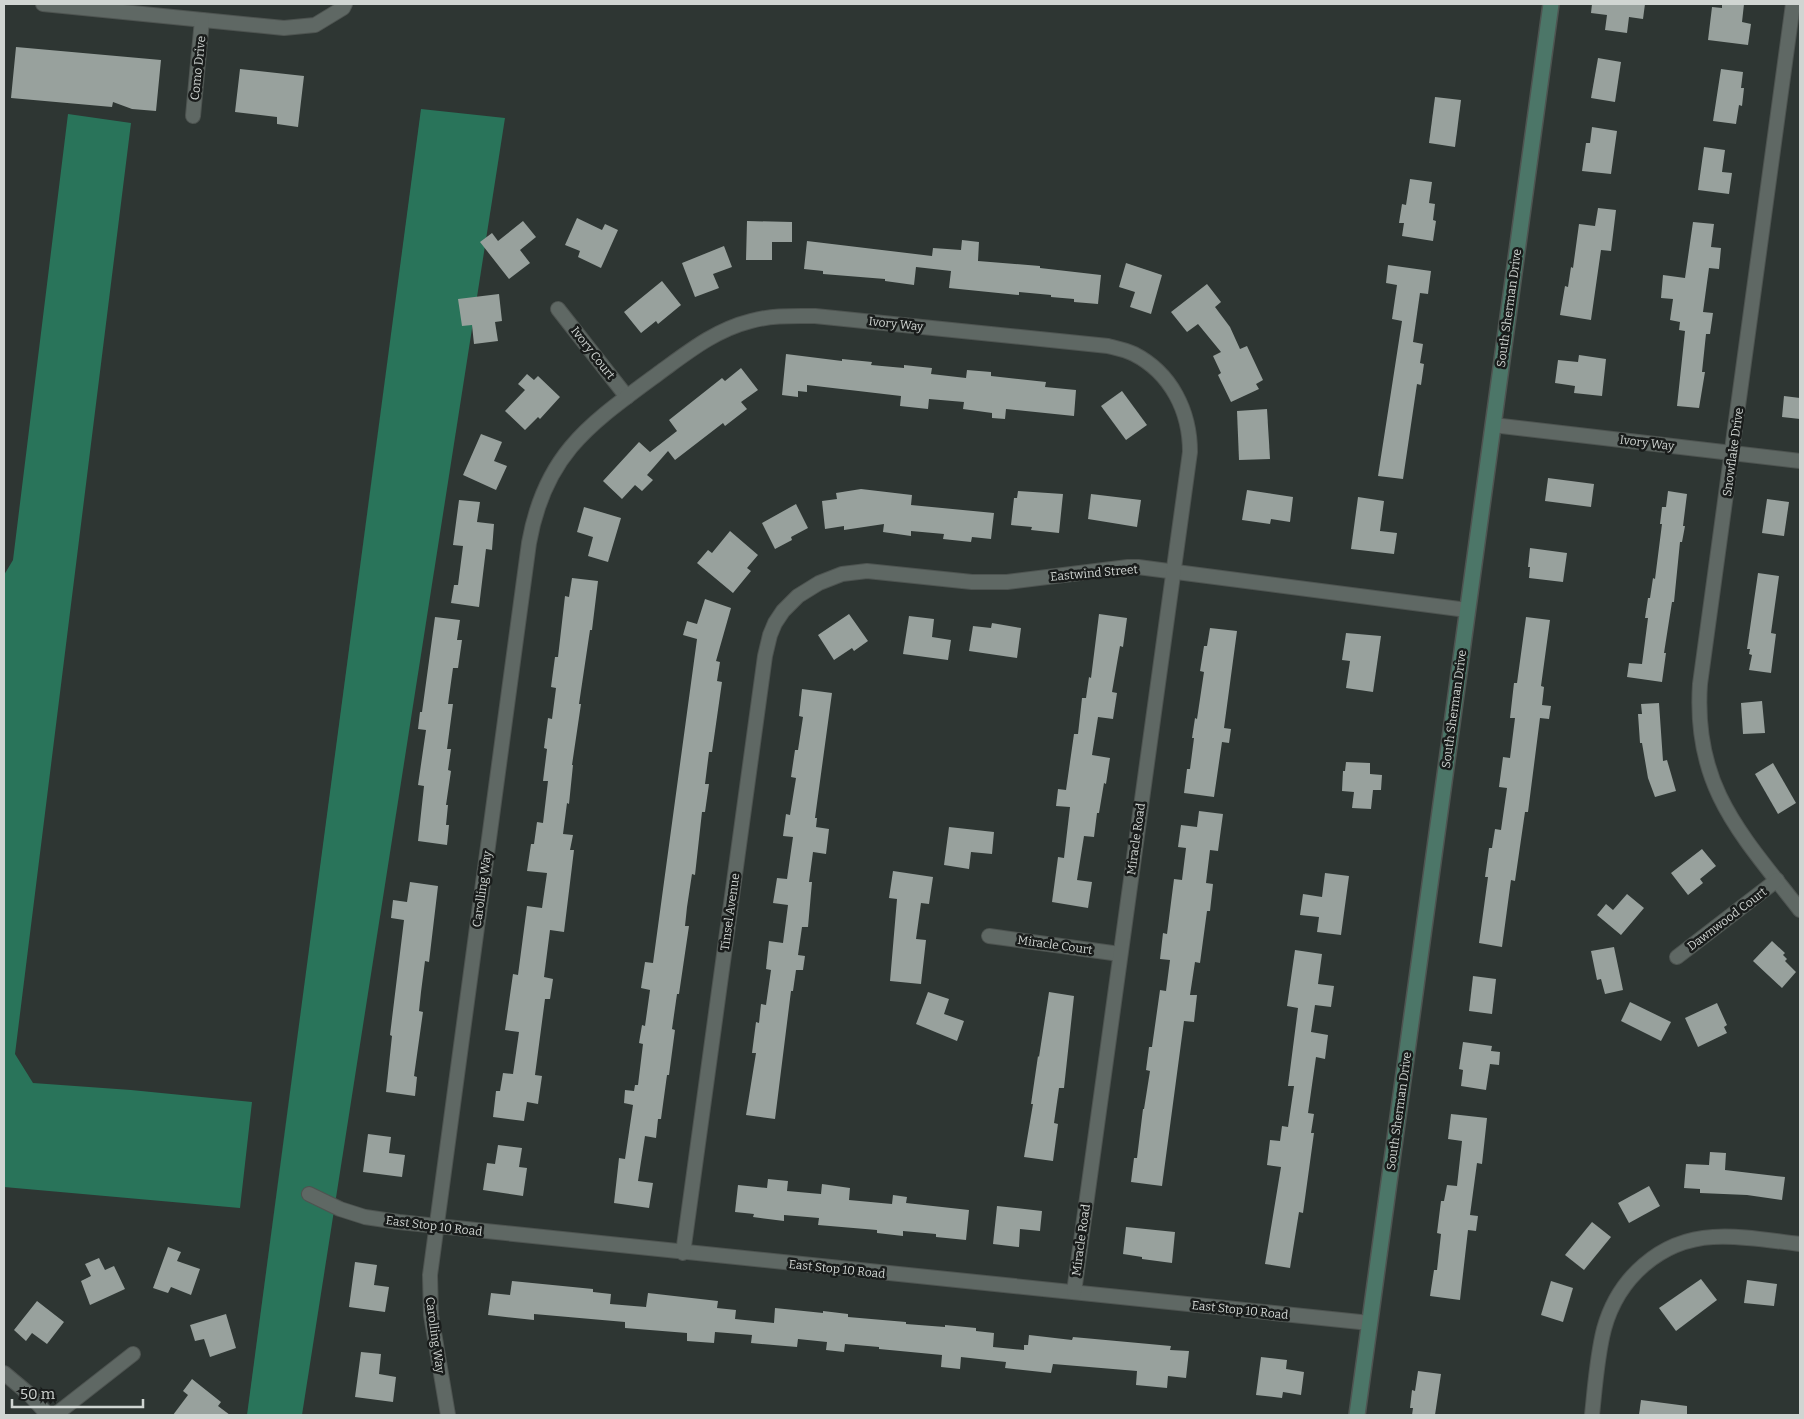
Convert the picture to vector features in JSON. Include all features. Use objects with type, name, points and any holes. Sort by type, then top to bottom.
[{"type":"street","points":[[43,4],[284,28],[315,25],[342,8],[345,4]]},
{"type":"street","name":"South Sherman Drive","points":[[1357,1415],[1551,4]]},
{"type":"street","name":"Snowflake Drive","points":[[1793,4],[1700,684],[1699,709],[1700,733],[1710,774],[1723,804],[1740,833],[1800,910]]},
{"type":"street","name":"Como Drive","points":[[193,116],[202,20]]},
{"type":"street","name":"Ivory Court","points":[[558,309],[627,397]]},
{"type":"street","name":"Ivory Way","points":[[627,397],[698,344],[720,332],[750,321],[782,315],[799,315],[1108,346],[1133,353],[1148,362],[1172,389]]},
{"type":"street","name":"Miracle Road","points":[[1074,1292],[1190,452],[1190,439],[1186,419],[1182,406],[1172,389]]},
{"type":"street","name":"Carolling Way","points":[[448,1415],[430,1308],[430,1275],[532,526],[546,487],[567,450],[596,420],[627,397]]},
{"type":"street","name":"Ivory Way","points":[[1493,425],[1800,461]]},
{"type":"street","name":"Eastwind Street","points":[[811,587],[842,574],[867,571],[972,582],[1007,582],[1128,567],[1468,610]]},
{"type":"street","name":"Tinsel Avenue","points":[[683,1253],[766,649],[772,629],[783,611],[798,596],[811,587]]},
{"type":"street","name":"Dawnwood Court","points":[[1677,957],[1777,880]]},
{"type":"street","name":"Miracle Court","points":[[989,936],[1120,954]]},
{"type":"street","name":"East Stop 10 Road","points":[[309,1194],[340,1209],[365,1217],[436,1227],[1370,1323]]},
{"type":"street","points":[[1592,1415],[1601,1345],[1607,1321],[1621,1291],[1642,1265],[1664,1250],[1679,1244],[1712,1237],[1738,1236],[1800,1244]]},
{"type":"street","points":[[55,1415],[133,1354]]},
{"type":"street","points":[[4,1373],[29,1394],[48,1415]]},
{"type":"green space","points":[[421,109],[505,118],[302,1415],[247,1415]]},
{"type":"green space","points":[[68,114],[131,123],[15,1054],[33,1083],[252,1102],[240,1208],[4,1187],[4,575],[13,560]]},
{"type":"building","points":[[1592,4],[1645,4],[1643,19],[1629,17],[1627,33],[1605,30],[1607,15],[1591,13]]},
{"type":"building","points":[[1722,4],[1744,4],[1742,22],[1751,24],[1748,45],[1708,40],[1712,7],[1722,8]]},
{"type":"building","points":[[16,47],[161,60],[156,111],[132,109],[113,102],[112,107],[11,98]]},
{"type":"building","points":[[1598,58],[1621,62],[1615,102],[1591,98]]},
{"type":"building","points":[[240,69],[304,76],[298,127],[277,124],[277,117],[235,112]]},
{"type":"building","points":[[1721,69],[1743,72],[1741,88],[1744,88],[1742,106],[1739,105],[1736,124],[1713,121]]},
{"type":"building","points":[[1435,97],[1461,100],[1455,147],[1429,143]]},
{"type":"building","points":[[1592,127],[1617,131],[1611,174],[1582,171],[1586,143],[1590,143]]},
{"type":"building","points":[[1704,147],[1725,150],[1722,172],[1732,173],[1729,194],[1698,190]]},
{"type":"building","points":[[1410,179],[1432,182],[1429,203],[1435,204],[1433,220],[1436,221],[1433,241],[1402,236],[1404,223],[1399,223],[1402,204],[1406,205]]},
{"type":"building","points":[[1598,208],[1616,210],[1611,251],[1601,250],[1591,320],[1560,315],[1565,286],[1568,287],[1571,267],[1573,268],[1579,224],[1595,226]]},
{"type":"building","points":[[577,218],[602,230],[605,224],[618,230],[601,268],[578,257],[580,251],[565,245]]},
{"type":"building","points":[[523,221],[536,237],[520,250],[530,263],[509,279],[480,242],[492,233],[498,241]]},
{"type":"building","points":[[747,221],[792,222],[792,242],[772,242],[772,260],[746,260]]},
{"type":"building","points":[[1693,222],[1714,224],[1711,247],[1721,248],[1719,269],[1709,268],[1703,312],[1713,313],[1710,334],[1706,334],[1702,372],[1705,372],[1699,408],[1677,406],[1685,331],[1679,330],[1680,322],[1670,320],[1673,299],[1661,298],[1663,275],[1685,278]]},
{"type":"building","points":[[962,240],[979,242],[978,261],[1040,266],[1040,268],[1101,275],[1098,304],[1074,302],[1074,299],[1051,297],[1051,295],[1019,292],[1019,295],[949,288],[951,271],[916,267],[914,285],[885,281],[885,279],[823,274],[823,271],[804,269],[807,241],[932,256],[933,248],[961,250]]},
{"type":"building","points":[[724,246],[732,267],[713,274],[719,288],[695,297],[682,263]]},
{"type":"building","points":[[1126,263],[1162,275],[1151,314],[1130,307],[1135,292],[1119,287]]},
{"type":"building","points":[[1388,265],[1431,271],[1428,294],[1420,293],[1413,342],[1423,344],[1420,363],[1424,364],[1421,385],[1417,384],[1403,479],[1378,476],[1402,321],[1392,319],[1397,285],[1386,283]]},
{"type":"building","points":[[662,281],[681,305],[658,324],[656,321],[641,333],[624,312]]},
{"type":"building","points":[[1207,284],[1221,302],[1215,307],[1230,327],[1240,349],[1247,346],[1263,380],[1256,384],[1259,389],[1231,402],[1218,375],[1221,373],[1213,356],[1221,352],[1198,324],[1187,332],[1171,312]]},
{"type":"building","points":[[499,294],[502,321],[495,322],[498,341],[474,344],[472,325],[462,326],[458,299]]},
{"type":"building","points":[[786,354],[842,361],[842,359],[872,362],[871,365],[904,368],[904,365],[932,368],[931,374],[966,378],[967,370],[991,372],[991,376],[1046,382],[1045,387],[1076,390],[1074,416],[1006,409],[1005,419],[992,418],[992,413],[963,409],[964,402],[929,399],[928,409],[900,406],[901,396],[807,385],[807,392],[798,391],[798,397],[782,395]]},
{"type":"building","points":[[1579,355],[1606,359],[1602,396],[1574,393],[1575,386],[1555,383],[1558,360],[1578,362]]},
{"type":"building","points":[[741,368],[758,390],[741,402],[747,409],[725,426],[723,423],[675,460],[668,451],[647,475],[653,480],[642,491],[635,485],[622,499],[603,481],[639,442],[650,452],[677,431],[669,420],[722,378],[725,381]]},
{"type":"building","points":[[527,374],[534,380],[538,376],[560,397],[540,419],[538,417],[525,430],[505,411],[525,390],[518,384]]},
{"type":"building","points":[[1122,391],[1147,425],[1126,440],[1101,406]]},
{"type":"building","points":[[1784,396],[1800,398],[1800,419],[1782,417]]},
{"type":"building","points":[[1267,409],[1270,459],[1239,460],[1237,411]]},
{"type":"building","points":[[481,434],[502,442],[494,461],[507,466],[496,490],[463,475]]},
{"type":"building","points":[[1548,478],[1594,484],[1591,507],[1545,501]]},
{"type":"building","points":[[861,489],[912,495],[911,505],[994,513],[991,539],[972,537],[971,542],[943,539],[944,534],[911,531],[911,536],[883,532],[884,524],[844,530],[844,526],[825,529],[822,501],[837,499],[836,493]]},
{"type":"building","points":[[1247,490],[1293,497],[1290,522],[1271,519],[1270,524],[1242,520]]},
{"type":"building","points":[[1018,491],[1063,494],[1059,533],[1031,530],[1032,527],[1011,525],[1014,498],[1017,498]]},
{"type":"building","points":[[1668,491],[1687,494],[1683,526],[1685,526],[1682,542],[1680,542],[1674,602],[1672,602],[1664,653],[1666,653],[1662,682],[1627,677],[1629,663],[1642,664],[1648,618],[1645,618],[1648,598],[1650,598],[1653,578],[1655,579],[1662,524],[1660,524],[1662,507],[1666,507]]},
{"type":"building","points":[[1091,494],[1141,500],[1137,527],[1088,519]]},
{"type":"building","points":[[1358,497],[1384,501],[1380,531],[1397,533],[1394,554],[1351,549]]},
{"type":"building","points":[[1767,499],[1789,502],[1784,536],[1762,533]]},
{"type":"building","points":[[459,500],[480,502],[477,522],[494,524],[492,550],[486,549],[479,607],[451,603],[454,585],[458,585],[463,546],[453,545]]},
{"type":"building","points":[[796,504],[808,528],[791,537],[792,540],[775,549],[762,523]]},
{"type":"building","points":[[584,507],[621,518],[608,562],[588,556],[593,537],[577,532]]},
{"type":"building","points":[[730,531],[758,555],[747,568],[751,571],[733,593],[697,563],[708,550],[712,553]]},
{"type":"building","points":[[1530,548],[1567,553],[1563,582],[1529,578]]},
{"type":"building","points":[[1758,573],[1779,576],[1771,633],[1776,634],[1771,673],[1749,670],[1752,655],[1749,654],[1750,649],[1747,649]]},
{"type":"building","points":[[572,578],[598,581],[592,630],[590,630],[579,704],[581,704],[572,765],[569,804],[567,803],[563,834],[573,835],[570,850],[574,850],[564,932],[550,930],[544,977],[553,979],[550,999],[545,999],[535,1075],[542,1076],[538,1104],[527,1102],[524,1121],[493,1117],[496,1091],[500,1091],[503,1073],[513,1074],[519,1032],[505,1030],[513,974],[518,975],[527,906],[542,908],[547,873],[527,871],[537,822],[543,823],[548,781],[543,781],[547,749],[544,748],[548,718],[552,719],[556,688],[551,687],[555,657],[558,657],[565,596],[569,597]]},
{"type":"building","points":[[705,599],[731,608],[716,661],[720,662],[717,681],[722,682],[712,752],[709,752],[705,784],[709,784],[705,812],[702,812],[695,875],[692,874],[687,907],[685,926],[689,926],[672,1029],[675,1030],[669,1075],[667,1075],[661,1119],[658,1119],[656,1138],[645,1136],[638,1181],[653,1183],[649,1208],[614,1203],[619,1158],[625,1159],[633,1105],[624,1103],[625,1090],[634,1091],[635,1085],[638,1085],[643,1044],[639,1043],[642,1025],[645,1026],[650,990],[641,988],[645,962],[653,963],[697,639],[683,635],[687,621],[697,624]]},
{"type":"building","points":[[849,614],[868,641],[854,651],[852,648],[834,660],[818,635]]},
{"type":"building","points":[[1099,614],[1127,618],[1123,647],[1120,646],[1112,692],[1117,693],[1113,719],[1098,717],[1092,755],[1110,758],[1106,784],[1104,783],[1099,813],[1097,813],[1094,837],[1084,836],[1077,880],[1092,882],[1088,908],[1052,902],[1058,857],[1064,858],[1070,807],[1056,806],[1058,789],[1066,790],[1074,734],[1078,734],[1082,698],[1086,698],[1089,677],[1091,678]]},
{"type":"building","points":[[909,616],[934,619],[932,637],[951,640],[948,660],[903,654]]},
{"type":"building","points":[[435,617],[460,620],[457,640],[462,640],[458,668],[453,668],[448,704],[453,704],[447,749],[451,749],[448,770],[451,771],[446,805],[448,805],[446,825],[449,825],[447,845],[418,841],[424,786],[418,785],[426,730],[418,729]]},
{"type":"building","points":[[1526,617],[1550,620],[1541,686],[1544,687],[1542,705],[1551,706],[1549,719],[1540,718],[1528,812],[1525,812],[1515,881],[1511,880],[1502,947],[1479,943],[1488,877],[1485,877],[1489,848],[1492,848],[1495,829],[1501,830],[1507,788],[1499,787],[1503,757],[1510,758],[1515,718],[1510,718],[1514,683],[1517,683]]},
{"type":"building","points":[[992,623],[1021,628],[1017,658],[969,651],[973,626],[991,628]]},
{"type":"building","points":[[1210,628],[1237,631],[1224,728],[1231,729],[1229,743],[1222,742],[1214,797],[1184,793],[1187,769],[1190,769],[1194,738],[1192,738],[1195,718],[1197,719],[1204,672],[1200,671],[1204,646],[1207,646]]},
{"type":"building","points":[[1346,633],[1381,636],[1373,692],[1346,688],[1350,661],[1342,660]]},
{"type":"building","points":[[802,689],[832,693],[815,818],[817,818],[816,827],[829,829],[826,854],[813,852],[809,882],[812,882],[808,927],[802,927],[798,955],[805,956],[803,970],[796,970],[793,991],[791,991],[775,1119],[746,1115],[756,1053],[752,1053],[756,1022],[759,1023],[761,1004],[766,1005],[771,970],[766,969],[769,941],[783,943],[788,905],[773,903],[777,878],[787,879],[793,837],[783,836],[786,814],[790,815],[796,778],[791,777],[795,750],[798,750],[803,717],[799,716]]},
{"type":"building","points":[[1762,701],[1765,733],[1743,734],[1741,703]]},
{"type":"building","points":[[1659,703],[1663,761],[1667,760],[1676,791],[1655,797],[1648,778],[1642,743],[1640,743],[1638,714],[1642,714],[1641,704]]},
{"type":"building","points":[[1346,762],[1370,763],[1370,774],[1382,775],[1381,790],[1373,790],[1371,809],[1352,808],[1354,792],[1342,791],[1343,771],[1345,771]]},
{"type":"building","points":[[1773,763],[1796,803],[1778,814],[1755,774]]},
{"type":"building","points":[[1199,811],[1223,814],[1218,851],[1210,850],[1206,883],[1213,884],[1210,911],[1207,911],[1200,963],[1195,962],[1190,995],[1197,995],[1194,1022],[1184,1021],[1162,1186],[1131,1182],[1134,1158],[1137,1158],[1150,1071],[1146,1070],[1149,1047],[1152,1047],[1160,990],[1166,991],[1170,960],[1160,959],[1163,933],[1167,934],[1174,879],[1182,880],[1186,848],[1178,847],[1181,825],[1197,827]]},
{"type":"building","points":[[949,827],[994,832],[992,854],[971,852],[969,869],[944,865]]},
{"type":"building","points":[[1702,849],[1716,866],[1700,879],[1703,883],[1688,895],[1671,873]]},
{"type":"building","points":[[893,871],[933,877],[929,904],[921,903],[916,939],[926,940],[921,984],[890,981],[897,899],[889,898]]},
{"type":"building","points":[[1325,873],[1349,876],[1341,935],[1317,932],[1319,917],[1300,915],[1303,894],[1322,897]]},
{"type":"building","points":[[410,882],[438,886],[429,962],[425,961],[421,992],[419,1011],[423,1012],[414,1076],[417,1077],[415,1096],[386,1092],[392,1036],[390,1035],[404,920],[391,918],[393,900],[407,902]]},
{"type":"building","points":[[1627,894],[1644,908],[1621,935],[1597,915],[1606,904],[1613,910]]},
{"type":"building","points":[[1772,941],[1785,953],[1783,955],[1787,959],[1785,961],[1796,972],[1782,988],[1753,961]]},
{"type":"building","points":[[1614,947],[1623,990],[1605,994],[1601,979],[1597,980],[1591,951]]},
{"type":"building","points":[[1295,950],[1322,954],[1318,984],[1334,986],[1331,1007],[1315,1005],[1311,1032],[1328,1035],[1325,1059],[1316,1057],[1308,1113],[1314,1114],[1311,1133],[1314,1133],[1303,1213],[1299,1212],[1290,1268],[1265,1264],[1281,1167],[1267,1165],[1270,1140],[1280,1141],[1282,1126],[1288,1127],[1294,1086],[1288,1086],[1298,1008],[1287,1006]]},
{"type":"building","points":[[1473,976],[1496,979],[1492,1014],[1469,1011]]},
{"type":"building","points":[[928,992],[949,999],[944,1014],[964,1021],[957,1041],[916,1024]]},
{"type":"building","points":[[1049,992],[1074,996],[1064,1088],[1059,1088],[1054,1123],[1058,1124],[1053,1161],[1024,1157]]},
{"type":"building","points":[[1630,1002],[1671,1022],[1661,1041],[1621,1021]]},
{"type":"building","points":[[1717,1003],[1727,1025],[1724,1027],[1727,1033],[1698,1047],[1685,1018]]},
{"type":"building","points":[[1463,1042],[1492,1046],[1491,1051],[1500,1052],[1499,1065],[1490,1064],[1486,1090],[1461,1086],[1463,1070],[1459,1069]]},
{"type":"building","points":[[1451,1114],[1487,1118],[1482,1164],[1477,1163],[1470,1215],[1478,1216],[1476,1231],[1468,1230],[1460,1300],[1430,1296],[1434,1270],[1437,1270],[1441,1234],[1437,1233],[1441,1201],[1444,1201],[1447,1185],[1457,1186],[1462,1141],[1448,1139]]},
{"type":"building","points":[[368,1134],[391,1137],[389,1153],[405,1155],[402,1177],[363,1172]]},
{"type":"building","points":[[498,1145],[522,1148],[519,1167],[527,1168],[523,1196],[483,1190],[487,1163],[495,1164]]},
{"type":"building","points":[[1710,1152],[1726,1153],[1725,1170],[1785,1177],[1782,1200],[1747,1195],[1700,1193],[1700,1189],[1684,1188],[1686,1164],[1709,1165]]},
{"type":"building","points":[[768,1179],[788,1181],[787,1191],[821,1194],[822,1184],[850,1188],[849,1200],[892,1204],[893,1195],[907,1197],[906,1203],[969,1210],[966,1240],[936,1237],[936,1234],[903,1231],[903,1236],[877,1233],[877,1230],[818,1225],[819,1218],[784,1215],[784,1221],[753,1217],[754,1214],[735,1212],[738,1185],[767,1188]]},
{"type":"building","points":[[1649,1186],[1660,1206],[1629,1223],[1618,1203]]},
{"type":"building","points":[[997,1206],[1042,1211],[1040,1231],[1020,1229],[1019,1247],[993,1244]]},
{"type":"building","points":[[1592,1222],[1611,1237],[1584,1270],[1565,1255]]},
{"type":"building","points":[[1126,1227],[1175,1232],[1172,1263],[1123,1254]]},
{"type":"building","points":[[168,1247],[181,1252],[177,1261],[200,1269],[191,1295],[171,1287],[168,1293],[153,1288]]},
{"type":"building","points":[[99,1258],[105,1270],[114,1266],[125,1289],[90,1305],[81,1281],[91,1276],[85,1264]]},
{"type":"building","points":[[355,1262],[377,1265],[374,1285],[389,1287],[385,1312],[349,1307]]},
{"type":"building","points":[[1701,1279],[1717,1300],[1676,1331],[1659,1308]]},
{"type":"building","points":[[1747,1280],[1777,1284],[1774,1306],[1744,1303]]},
{"type":"building","points":[[512,1281],[593,1289],[593,1292],[611,1294],[610,1304],[646,1307],[648,1293],[718,1301],[717,1308],[736,1310],[735,1319],[774,1323],[775,1308],[848,1314],[848,1317],[906,1322],[906,1324],[976,1328],[976,1331],[994,1333],[993,1347],[1024,1350],[1024,1345],[1028,1345],[1029,1335],[1072,1340],[1073,1337],[1171,1346],[1170,1350],[1189,1351],[1186,1378],[1168,1376],[1167,1388],[1136,1385],[1137,1371],[1053,1364],[1051,1373],[1005,1368],[1006,1362],[961,1357],[960,1369],[941,1367],[942,1355],[879,1349],[879,1347],[845,1344],[844,1352],[826,1350],[827,1342],[798,1339],[797,1347],[751,1343],[752,1335],[715,1332],[714,1343],[687,1341],[687,1333],[625,1328],[625,1322],[534,1314],[534,1320],[488,1315],[491,1293],[510,1295]]},
{"type":"building","points":[[1551,1281],[1573,1288],[1563,1322],[1541,1315]]},
{"type":"building","points":[[37,1301],[64,1322],[47,1344],[32,1333],[26,1341],[14,1330]]},
{"type":"building","points":[[226,1314],[236,1348],[210,1357],[204,1339],[195,1341],[190,1325]]},
{"type":"building","points":[[361,1352],[381,1354],[379,1374],[396,1377],[393,1402],[355,1397]]},
{"type":"building","points":[[1261,1357],[1287,1360],[1286,1369],[1304,1372],[1301,1395],[1283,1392],[1282,1398],[1256,1395]]},
{"type":"building","points":[[1418,1371],[1441,1374],[1435,1415],[1412,1415],[1413,1408],[1410,1408],[1412,1390],[1415,1391]]},
{"type":"building","points":[[192,1379],[221,1402],[218,1406],[230,1415],[173,1415],[188,1395],[183,1391]]},
{"type":"building","points":[[1641,1400],[1687,1406],[1687,1415],[1639,1415]]}]
